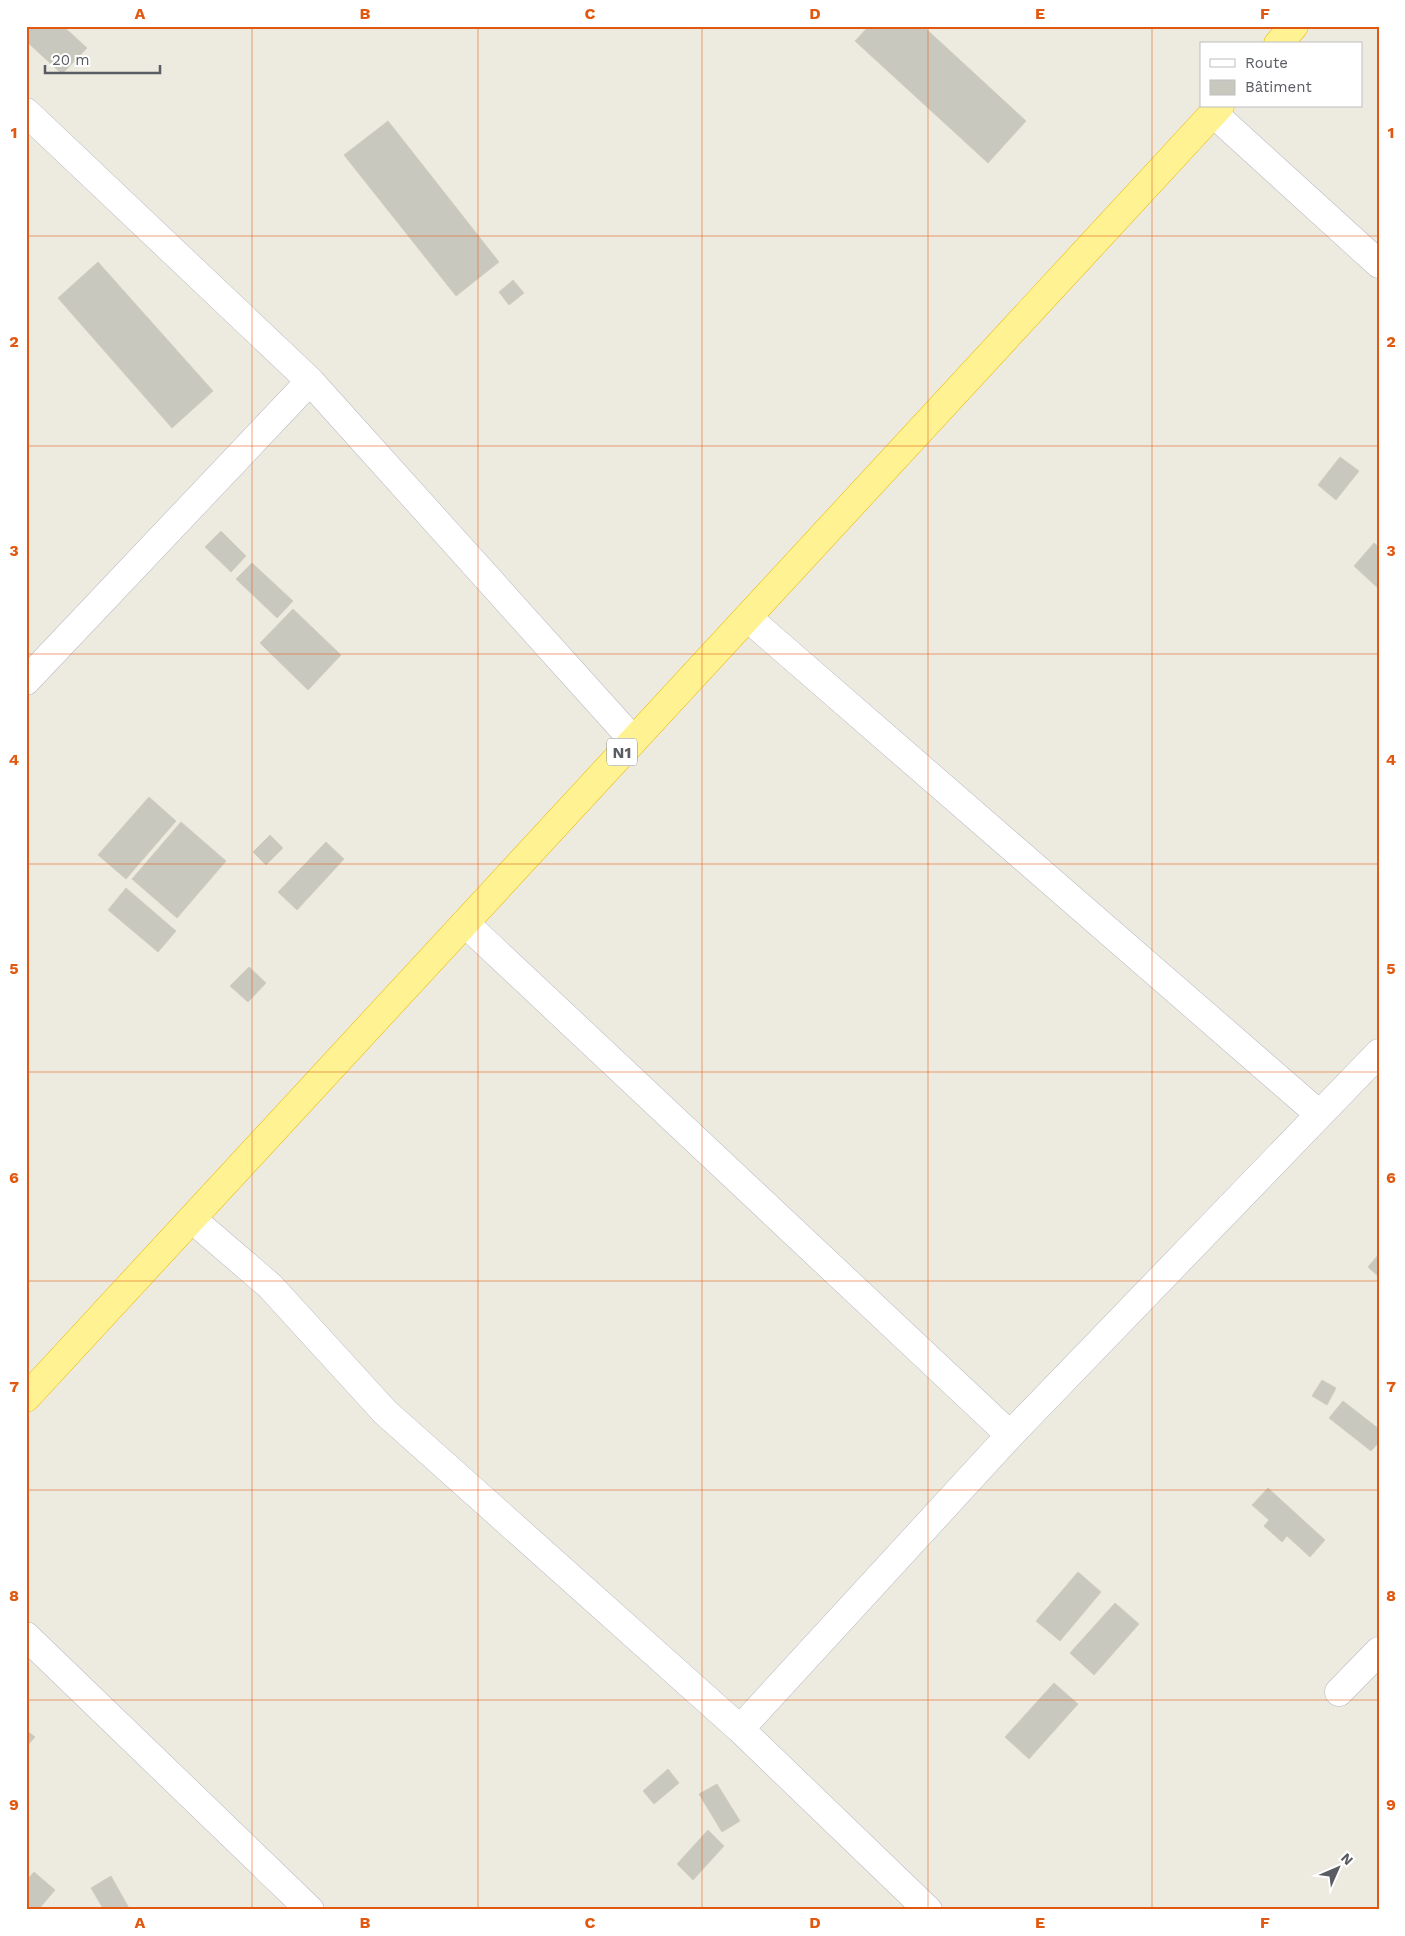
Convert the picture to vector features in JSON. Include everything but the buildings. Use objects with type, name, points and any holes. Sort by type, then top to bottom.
[{"type":"highway","points":[[1280,42],[1294,26]]},
{"type":"highway","name":"N1","points":[[26,1398],[1217,110]]},
{"type":"street","points":[[1217,110],[1379,264]]},
{"type":"street","points":[[26,112],[310,381],[633,740]]},
{"type":"street","points":[[26,681],[310,381]]},
{"type":"street","points":[[748,618],[1320,1114]]},
{"type":"street","points":[[465,924],[1010,1435]]},
{"type":"street","points":[[740,1729],[1010,1435],[1379,1054]]},
{"type":"street","points":[[192,1220],[270,1286],[385,1412],[740,1729],[928,1910]]},
{"type":"street","points":[[26,1636],[310,1910]]},
{"type":"street","points":[[1339,1692],[1379,1651]]}]
